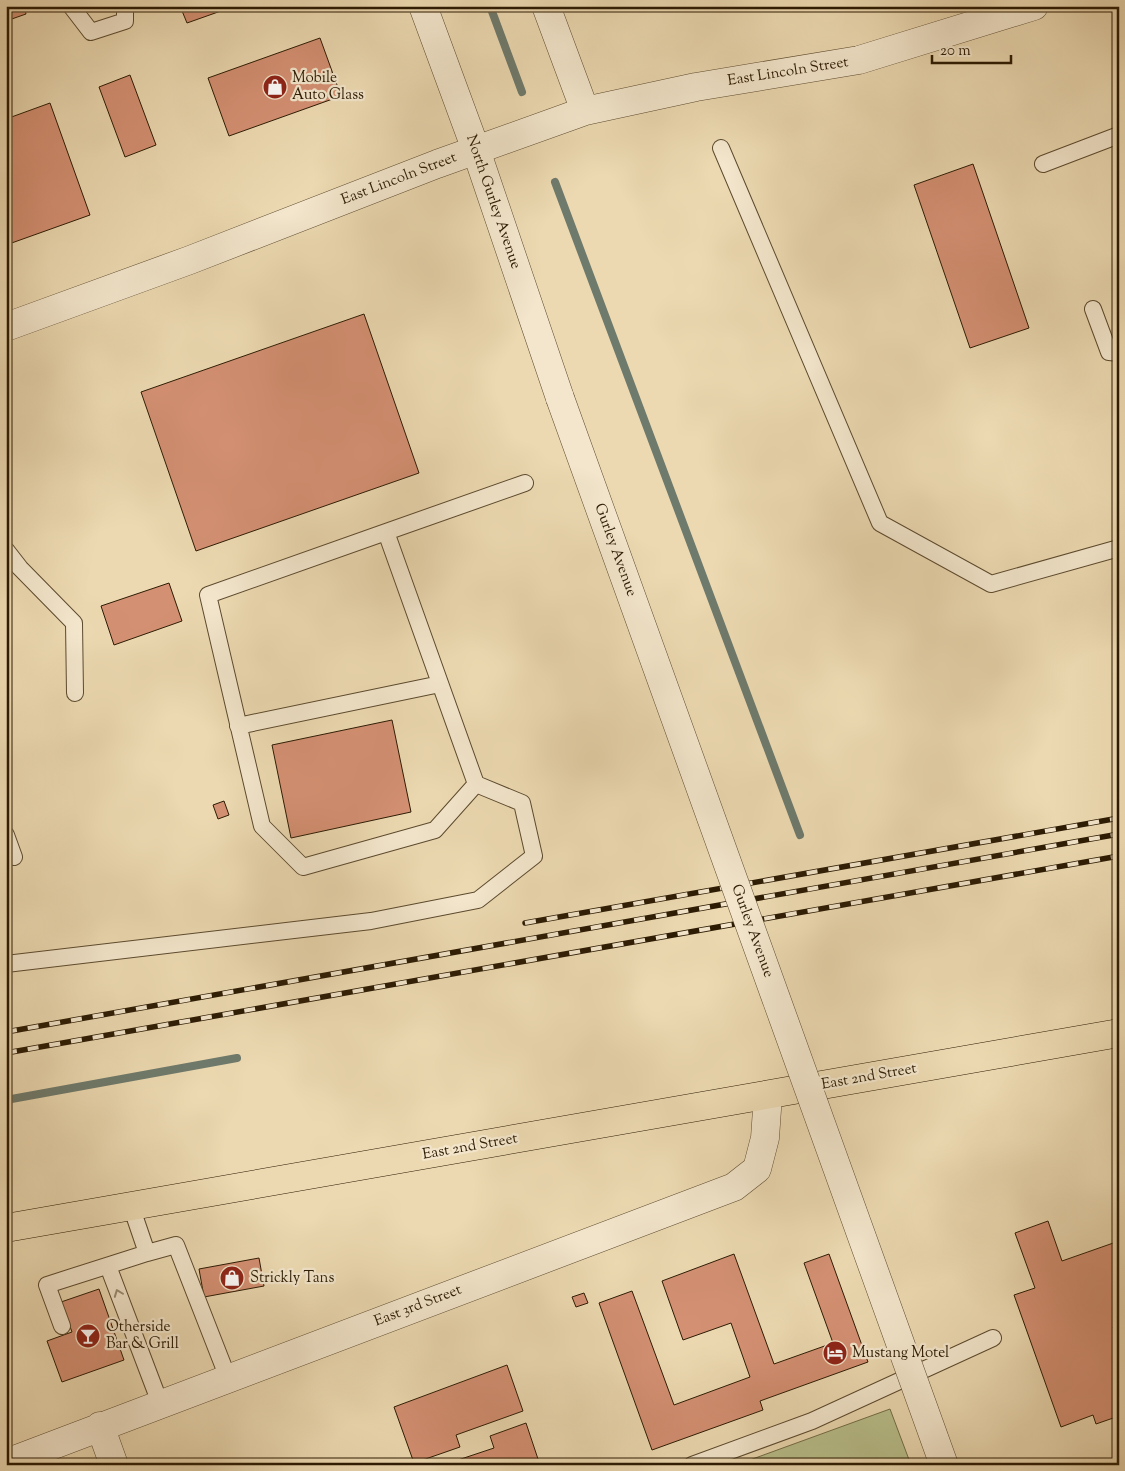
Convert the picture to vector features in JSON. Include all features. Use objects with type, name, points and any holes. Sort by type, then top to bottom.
[{"type":"main road","name":"East 2nd Street","points":[[6,1228],[1119,1033]]},
{"type":"street","name":"North Gurley Avenue","points":[[423,6],[476,150],[560,398]]},
{"type":"street","points":[[546,6],[584,111]]},
{"type":"street","name":"East Lincoln Street","points":[[6,327],[190,260],[476,150],[584,111],[696,87],[859,60],[1034,6]]},
{"type":"street","name":"Gurley Avenue","points":[[560,398],[944,1465]]},
{"type":"street","name":"East 3rd Street","points":[[6,1463],[734,1187],[756,1169],[765,1138],[768,1095]]},
{"type":"street","points":[[100,1426],[114,1465]]},
{"type":"lane","points":[[71,6],[91,32],[125,21],[125,6]]},
{"type":"lane","points":[[1043,164],[1119,135]]},
{"type":"lane","points":[[721,148],[880,523],[991,584],[1119,548]]},
{"type":"lane","points":[[1093,309],[1109,352],[1119,353]]},
{"type":"lane","points":[[476,784],[434,830],[303,867],[262,826],[208,595],[525,483]]},
{"type":"lane","points":[[6,964],[371,921],[478,900],[534,856],[522,803],[476,784],[386,532]]},
{"type":"lane","points":[[6,550],[20,568],[74,623],[75,693]]},
{"type":"lane","points":[[238,726],[440,684]]},
{"type":"lane","points":[[6,835],[14,857]]},
{"type":"lane","points":[[131,1206],[147,1253]]},
{"type":"lane","points":[[62,1326],[47,1286],[176,1245],[228,1378]]},
{"type":"lane","points":[[108,1266],[160,1404]]},
{"type":"lane","points":[[692,1465],[812,1421],[993,1338]]},
{"type":"green space","points":[[890,1409],[911,1465],[736,1465]]},
{"type":"building","points":[[6,6],[24,6],[26,14],[6,21]]},
{"type":"building","points":[[180,6],[235,6],[187,23]]},
{"type":"building","name":"Mobile Auto Glass","points":[[320,38],[341,96],[229,136],[208,78]]},
{"type":"building","points":[[130,75],[156,145],[125,157],[99,87]]},
{"type":"building","points":[[50,103],[90,215],[6,245],[6,119]]},
{"type":"building","points":[[973,164],[1029,328],[970,348],[914,185]]},
{"type":"building","points":[[364,314],[419,473],[196,551],[141,392]]},
{"type":"building","points":[[169,583],[182,621],[114,645],[101,606]]},
{"type":"building","points":[[392,720],[411,812],[291,838],[272,745]]},
{"type":"building","points":[[224,801],[229,815],[218,819],[213,805]]},
{"type":"building","points":[[1048,1221],[1062,1261],[1119,1241],[1119,1324],[1113,1327],[1119,1344],[1119,1416],[1096,1424],[1093,1415],[1061,1427],[1014,1295],[1035,1288],[1015,1233]]},
{"type":"building","name":"Mustang Motel","points":[[734,1254],[774,1364],[833,1343],[804,1263],[829,1254],[868,1362],[760,1401],[763,1410],[652,1450],[599,1303],[632,1291],[674,1405],[750,1377],[731,1323],[683,1340],[662,1281]]},
{"type":"building","name":"Strickly Tans","points":[[259,1258],[264,1286],[204,1297],[199,1269]]},
{"type":"building","name":"Otherside Bar & Grill","points":[[99,1289],[124,1360],[62,1382],[47,1341],[72,1332],[61,1302]]},
{"type":"building","points":[[584,1293],[588,1303],[576,1307],[572,1297]]},
{"type":"building","points":[[507,1365],[523,1411],[456,1435],[460,1447],[414,1463],[394,1407]]},
{"type":"building","points":[[526,1423],[540,1465],[443,1465],[494,1448],[490,1436]]},
{"type":"waterway","points":[[490,6],[522,92]]},
{"type":"waterway","points":[[555,182],[800,835]]},
{"type":"waterway","points":[[6,1100],[237,1058]]},
{"type":"railway","points":[[525,923],[1119,818]]},
{"type":"railway","points":[[6,1032],[1119,834]]},
{"type":"railway","points":[[6,1053],[1119,856]]},
{"type":"place","name":"Mobile Auto Glass","points":[[275,87]]},
{"type":"place","name":"Strickly Tans","points":[[232,1278]]},
{"type":"place","name":"Otherside Bar & Grill","points":[[88,1336]]},
{"type":"place","name":"Mustang Motel","points":[[835,1353]]}]
